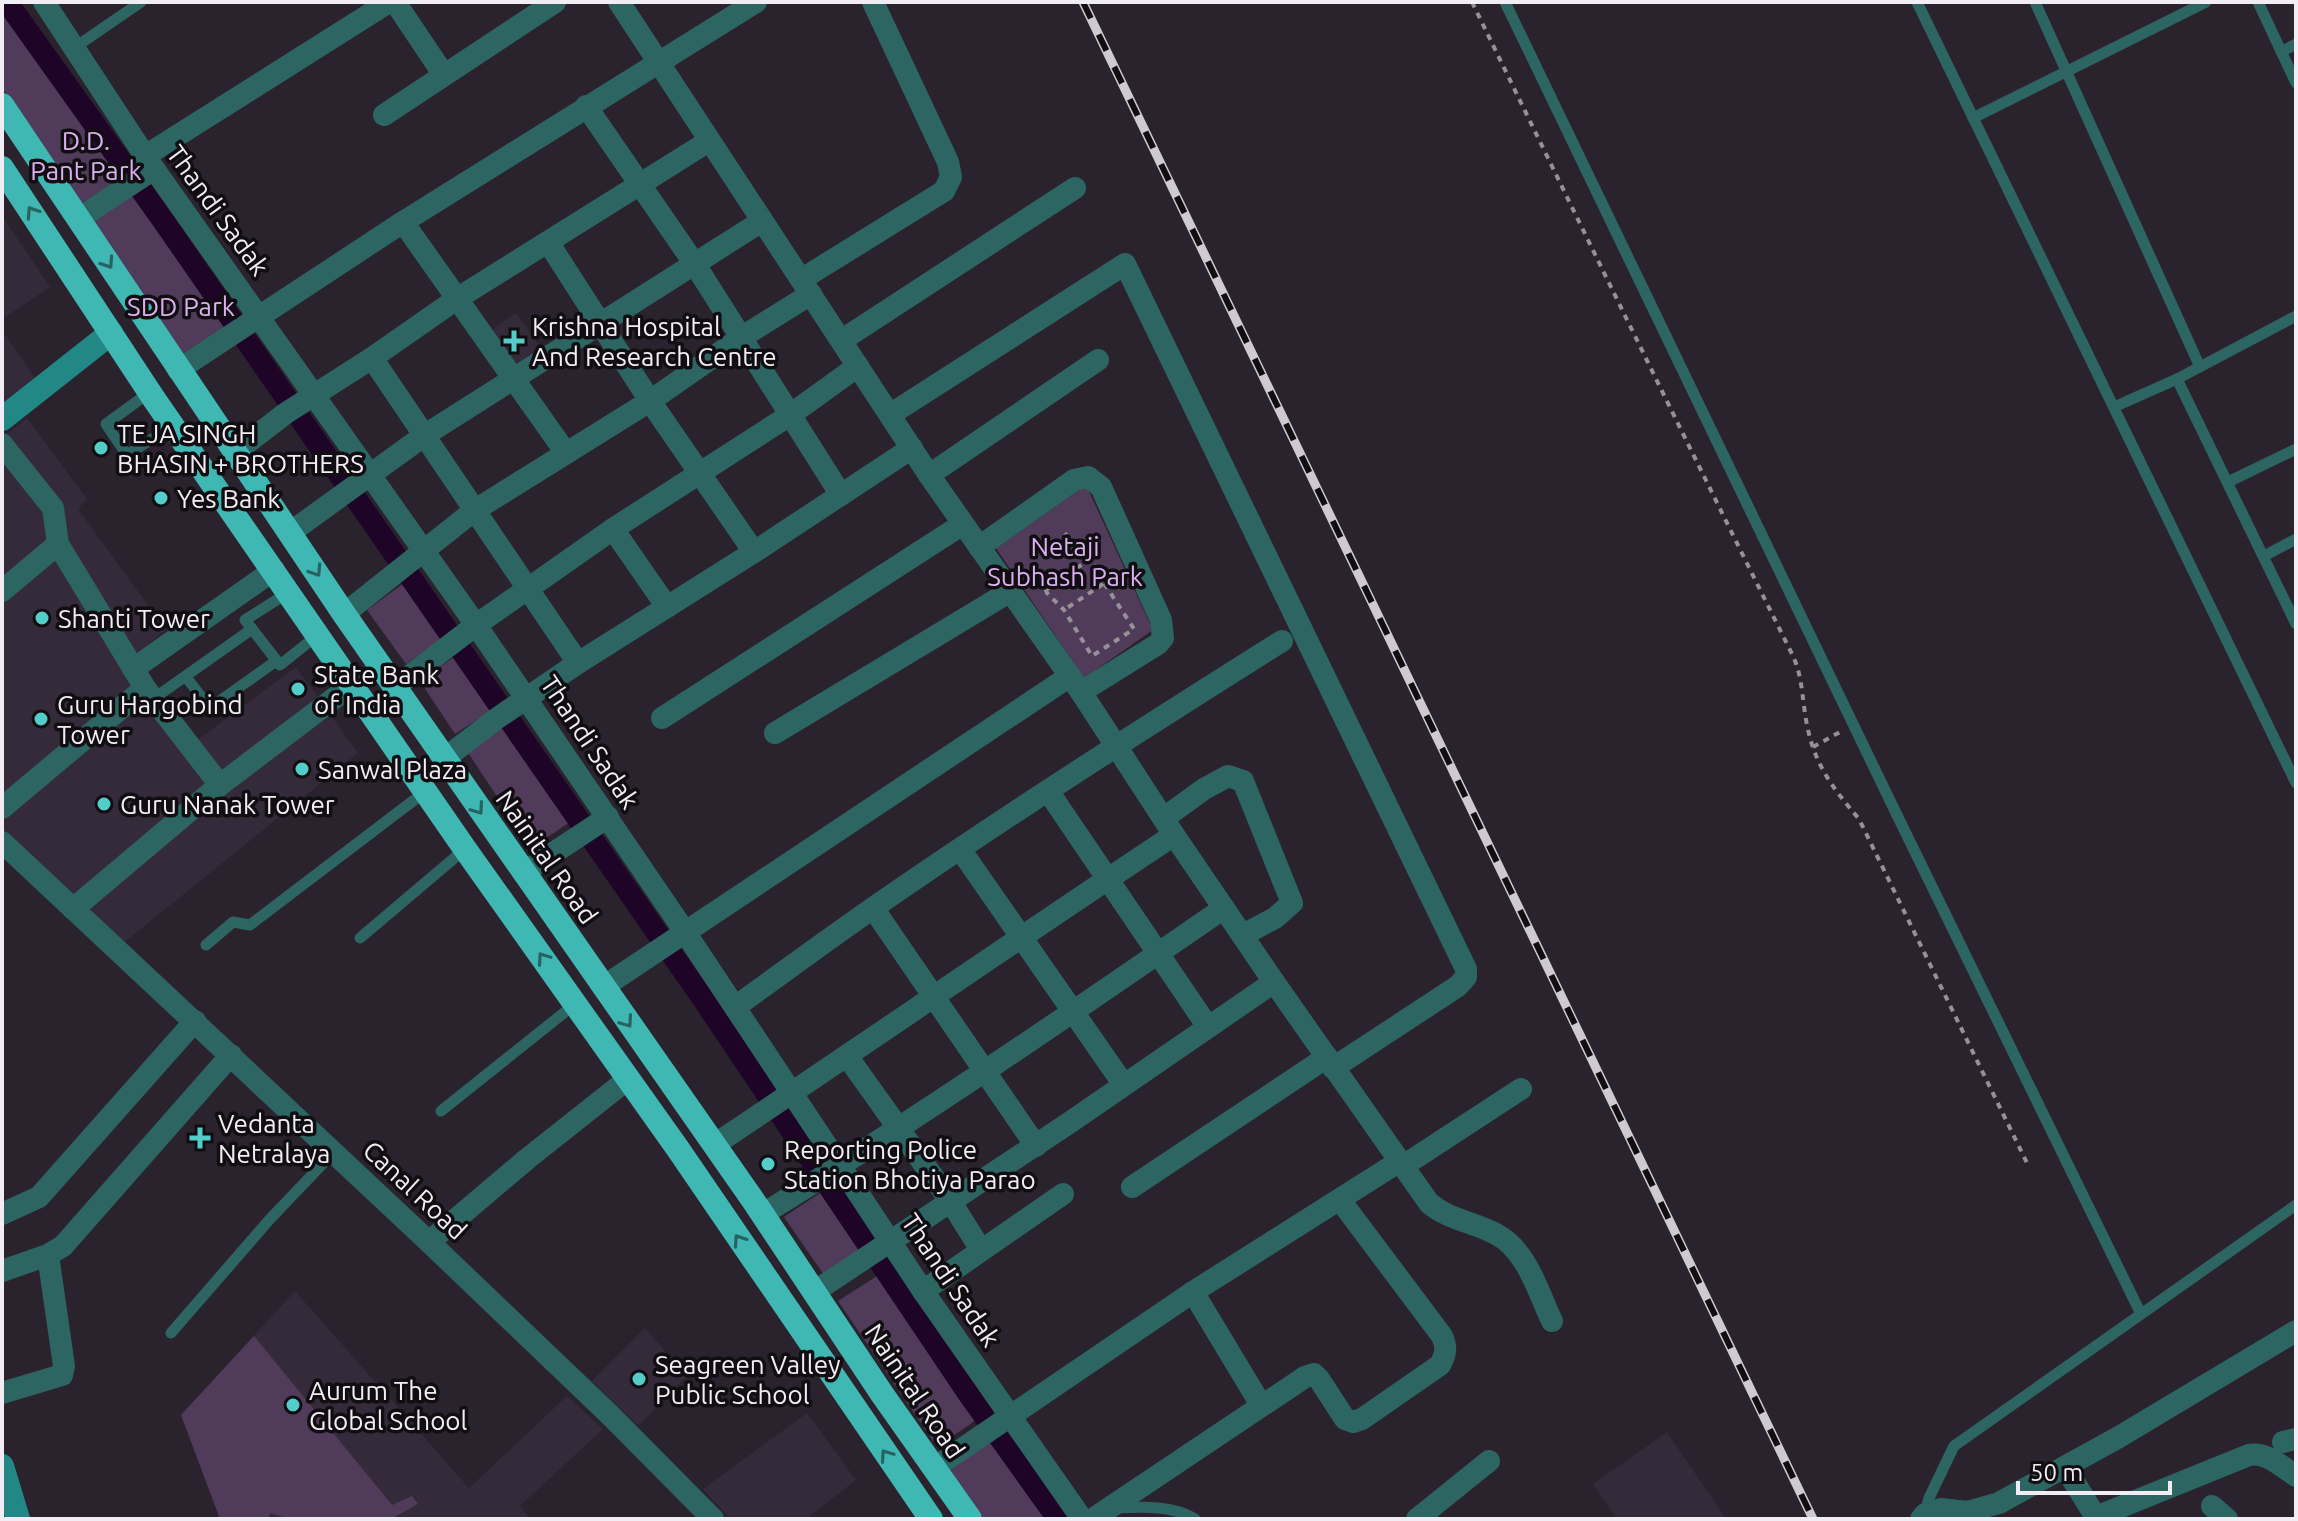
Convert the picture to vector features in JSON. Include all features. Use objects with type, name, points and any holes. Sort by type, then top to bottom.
[{"type":"highway","name":"Nainital Road","points":[[2,105],[344,614],[763,1214],[970,1519]]},
{"type":"highway","points":[[2,168],[173,426],[465,849],[688,1164],[931,1519]]},
{"type":"highway","points":[[207,474],[234,453]]},
{"type":"highway","points":[[319,634],[344,614]]},
{"type":"highway","points":[[688,1164],[714,1145]]},
{"type":"street","name":"Thandi Sadak","points":[[44,2],[74,48],[143,172],[245,326],[672,940],[735,1007],[781,1101],[879,1249],[923,1291],[999,1423],[1082,1519]]},
{"type":"street","points":[[78,219],[392,2],[444,75]]},
{"type":"street","points":[[384,115],[555,2]]},
{"type":"street","points":[[619,2],[929,475],[1076,684],[1274,982],[1429,1203],[1440,1213],[1495,1233],[1510,1243],[1521,1256],[1552,1321]]},
{"type":"street","points":[[178,370],[403,222],[756,2]]},
{"type":"street","points":[[344,614],[475,510],[650,401],[944,191],[951,177],[948,162],[873,2]]},
{"type":"street","points":[[586,106],[694,263],[841,495]]},
{"type":"street","points":[[234,453],[300,404],[458,298],[709,141]]},
{"type":"street","points":[[842,340],[1075,188]]},
{"type":"street","points":[[291,532],[425,435],[762,221]]},
{"type":"street","points":[[403,222],[566,453]]},
{"type":"street","points":[[548,242],[650,401],[754,552]]},
{"type":"street","points":[[891,414],[1125,264],[1466,969],[1466,977],[1458,986],[1132,1187]]},
{"type":"street","points":[[2,419],[111,333]]},
{"type":"street","points":[[372,358],[578,663]]},
{"type":"street","points":[[929,475],[1098,360]]},
{"type":"street","points":[[395,687],[613,529],[790,415],[858,366]]},
{"type":"street","points":[[2,444],[53,508],[58,544],[141,680],[220,785]]},
{"type":"street","points":[[444,759],[578,663],[912,448]]},
{"type":"street","points":[[603,987],[1076,684],[1158,644],[1163,638],[1161,620],[1101,487],[1088,477],[1074,480],[979,547]]},
{"type":"street","points":[[662,718],[963,524]]},
{"type":"street","points":[[613,529],[667,607]]},
{"type":"street","points":[[2,591],[58,544]]},
{"type":"street","points":[[2,808],[237,590],[247,589],[274,570]]},
{"type":"street","points":[[775,733],[1009,592]]},
{"type":"street","points":[[735,1007],[960,849],[1282,641]]},
{"type":"street","points":[[73,909],[220,785],[353,684]]},
{"type":"street","points":[[714,1145],[1108,879],[1169,826],[1204,789],[1228,776],[1243,781],[1292,903],[1275,918],[1243,935]]},
{"type":"street","points":[[1048,791],[1208,1027]]},
{"type":"street","points":[[523,873],[593,827]]},
{"type":"street","name":"Canal Road","points":[[2,842],[429,1242],[610,1415],[713,1519]]},
{"type":"street","points":[[960,849],[1124,1085]]},
{"type":"street","points":[[873,908],[1036,1146]]},
{"type":"street","points":[[763,1214],[898,1128],[1224,908]]},
{"type":"street","points":[[814,1292],[1036,1146],[1274,982]]},
{"type":"street","points":[[2,1214],[39,1197],[195,1021]]},
{"type":"street","points":[[2,1271],[48,1255],[63,1246],[231,1055]]},
{"type":"street","points":[[847,1056],[951,1202],[981,1250]]},
{"type":"street","points":[[429,1242],[628,1079]]},
{"type":"street","points":[[934,1468],[1193,1292],[1521,1089]]},
{"type":"street","points":[[923,1291],[1063,1194]]},
{"type":"street","points":[[1102,1514],[1305,1377],[1314,1374],[1345,1419],[1353,1422],[1362,1419],[1440,1365],[1446,1345],[1442,1336],[1340,1200]]},
{"type":"street","points":[[2,1393],[62,1375],[64,1366],[48,1255]]},
{"type":"street","points":[[1193,1292],[1261,1405]]},
{"type":"street","points":[[1923,1516],[1941,1509],[1969,1515],[1999,1503],[2296,1331]]},
{"type":"street","points":[[2065,1467],[2096,1518],[2257,1453],[2296,1476]]},
{"type":"street","points":[[1417,1519],[1489,1461]]},
{"type":"street","points":[[2,1466],[18,1519]]},
{"type":"lane","points":[[74,48],[141,2]]},
{"type":"lane","points":[[1505,2],[2141,1314]]},
{"type":"lane","points":[[1917,2],[2296,783]]},
{"type":"lane","points":[[2035,2],[2200,367]]},
{"type":"lane","points":[[1973,118],[2206,2]]},
{"type":"lane","points":[[2258,2],[2296,83]]},
{"type":"lane","points":[[2281,52],[2296,44]]},
{"type":"lane","points":[[2114,407],[2177,379],[2296,316]]},
{"type":"lane","points":[[2177,379],[2296,624]]},
{"type":"lane","points":[[150,392],[106,424],[127,455],[173,426]]},
{"type":"lane","points":[[2228,482],[2296,449]]},
{"type":"lane","points":[[2264,556],[2296,539]]},
{"type":"lane","points":[[289,592],[245,620],[280,665],[319,634]]},
{"type":"lane","points":[[141,680],[186,677],[252,629]]},
{"type":"lane","points":[[186,677],[210,708],[276,661]]},
{"type":"lane","points":[[206,945],[233,922],[250,925],[426,791]]},
{"type":"lane","points":[[360,938],[465,849]]},
{"type":"lane","points":[[441,1111],[576,1004]]},
{"type":"lane","points":[[171,1333],[270,1219],[334,1152]]},
{"type":"lane","points":[[1923,1516],[1954,1446],[2296,1205]]},
{"type":"lane","points":[[1102,1514],[1154,1508],[1179,1512],[1195,1519]]},
{"type":"path","points":[[1472,2],[1797,665],[1812,747],[1829,783],[1859,819],[2028,1165]]},
{"type":"path","points":[[1065,533],[1084,563]]},
{"type":"path","points":[[1042,578],[1051,599],[1064,610],[1092,656],[1134,629],[1090,559],[1047,589]]},
{"type":"path","points":[[1064,610],[1104,583]]},
{"type":"path","points":[[1812,747],[1853,725]]},
{"type":"shaded area","points":[[2,216],[50,287],[2,319]]},
{"type":"shaded area","name":"Krishna Hospital And Research Centre","points":[[516,313],[541,348],[511,369],[487,333]]},
{"type":"shaded area","points":[[2,330],[36,380],[2,408]]},
{"type":"shaded area","points":[[27,418],[87,499],[78,509],[166,630],[134,655],[196,741],[296,667],[358,753],[121,945],[2,835],[2,438]]},
{"type":"shaded area","name":"Aurum The Global School","points":[[295,1291],[469,1488],[567,1396],[603,1429],[520,1506],[531,1519],[220,1519],[181,1415]]},
{"type":"shaded area","name":"Seagreen Valley Public School","points":[[645,1328],[687,1376],[638,1426],[592,1381]]},
{"type":"shaded area","points":[[807,1413],[856,1480],[806,1519],[730,1519],[703,1489]]},
{"type":"shaded area","points":[[1667,1432],[1726,1519],[1617,1519],[1593,1484]]},
{"type":"green space","name":"D.D. Pant Park","points":[[2,2],[19,2],[136,170],[80,204],[2,88]]},
{"type":"green space","name":"SDD Park","points":[[132,194],[227,325],[182,354],[89,223]]},
{"type":"green space","name":"Netaji Subhash Park","points":[[1086,485],[1153,630],[1084,678],[996,548]]},
{"type":"green space","points":[[404,583],[443,638],[406,664],[367,610]]},
{"type":"green space","points":[[454,657],[490,711],[455,734],[420,681]]},
{"type":"green space","points":[[505,725],[570,822],[531,848],[467,751]]},
{"type":"green space","points":[[820,1193],[859,1251],[824,1275],[784,1217]]},
{"type":"green space","points":[[877,1276],[976,1420],[937,1447],[838,1301]]},
{"type":"green space","points":[[254,1336],[392,1505],[412,1496],[418,1504],[391,1519],[289,1519],[270,1513],[268,1519],[220,1519],[181,1415]]},
{"type":"green space","points":[[991,1441],[1045,1519],[984,1519],[950,1470]]},
{"type":"waterway","points":[[7,2],[162,219],[705,1002],[968,1393],[1058,1519]]},
{"type":"railway","points":[[1083,2],[1813,1519]]},
{"type":"place","name":"Krishna Hospital And Research Centre","points":[[514,341]]},
{"type":"place","name":"TEJA SINGH BHASIN + BROTHERS","points":[[101,448]]},
{"type":"place","name":"Yes Bank","points":[[161,498]]},
{"type":"place","name":"Shanti Tower","points":[[42,618]]},
{"type":"place","name":"State Bank of India","points":[[298,689]]},
{"type":"place","name":"Guru Hargobind Tower","points":[[41,719]]},
{"type":"place","name":"Sanwal Plaza","points":[[302,769]]},
{"type":"place","name":"Guru Nanak Tower","points":[[104,804]]},
{"type":"place","name":"Vedanta Netralaya","points":[[200,1138]]},
{"type":"place","name":"Reporting Police Station Bhotiya Parao","points":[[768,1164]]},
{"type":"place","name":"Seagreen Valley Public School","points":[[639,1379]]},
{"type":"place","name":"Aurum The Global School","points":[[293,1405]]}]
